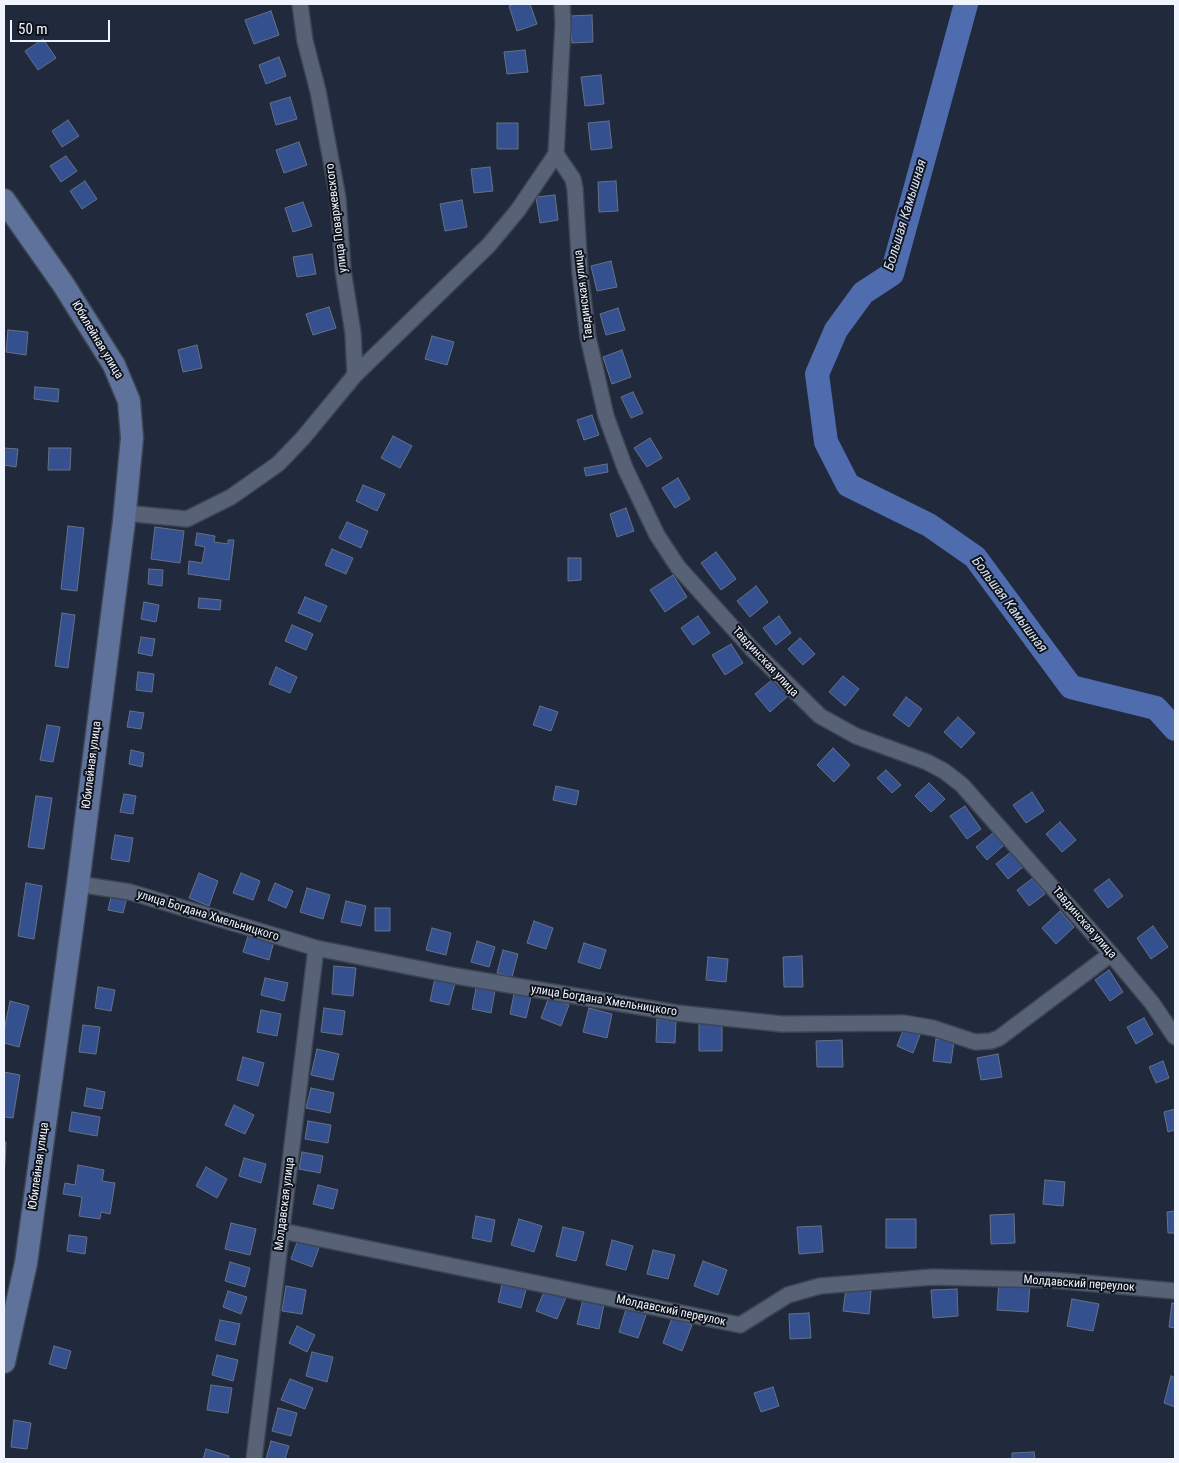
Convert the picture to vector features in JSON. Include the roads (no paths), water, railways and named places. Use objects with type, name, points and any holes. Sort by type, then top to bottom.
[{"type":"street","name":"улица Поваржевского","points":[[300,4],[304,42],[318,92],[338,198],[342,262],[353,333],[355,375]]},
{"type":"street","points":[[124,512],[187,519],[231,497],[283,459],[355,375],[489,245],[518,210],[556,154],[563,24],[562,4]]},
{"type":"street","name":"Тавдинская улица","points":[[556,154],[573,179],[575,189],[580,273],[588,337],[606,416],[625,468],[644,510],[678,567],[752,649],[820,716],[856,736],[927,762],[944,771],[962,785],[1111,954],[1152,1003],[1175,1038]]},
{"type":"street","name":"Юбилейная улица","points":[[4,200],[103,346],[123,383],[132,419],[124,512],[78,884],[26,1263],[4,1362]]},
{"type":"street","name":"улица Богдана Хмельницкого","points":[[78,884],[130,892],[316,948],[456,976],[677,1013],[782,1024],[904,1023],[933,1028],[975,1042],[991,1041],[999,1038],[1111,954]]},
{"type":"street","name":"Молдавская улица","points":[[254,1459],[316,948]]},
{"type":"street","name":"Молдавский переулок","points":[[282,1231],[740,1325],[788,1295],[820,1286],[933,1277],[1052,1280],[1175,1291]]},
{"type":"waterway","name":"Большая Камышная","points":[[966,4],[892,274],[863,293],[836,330],[817,374],[826,442],[848,485],[929,525],[975,557],[1071,687],[1156,708],[1175,729]]}]
